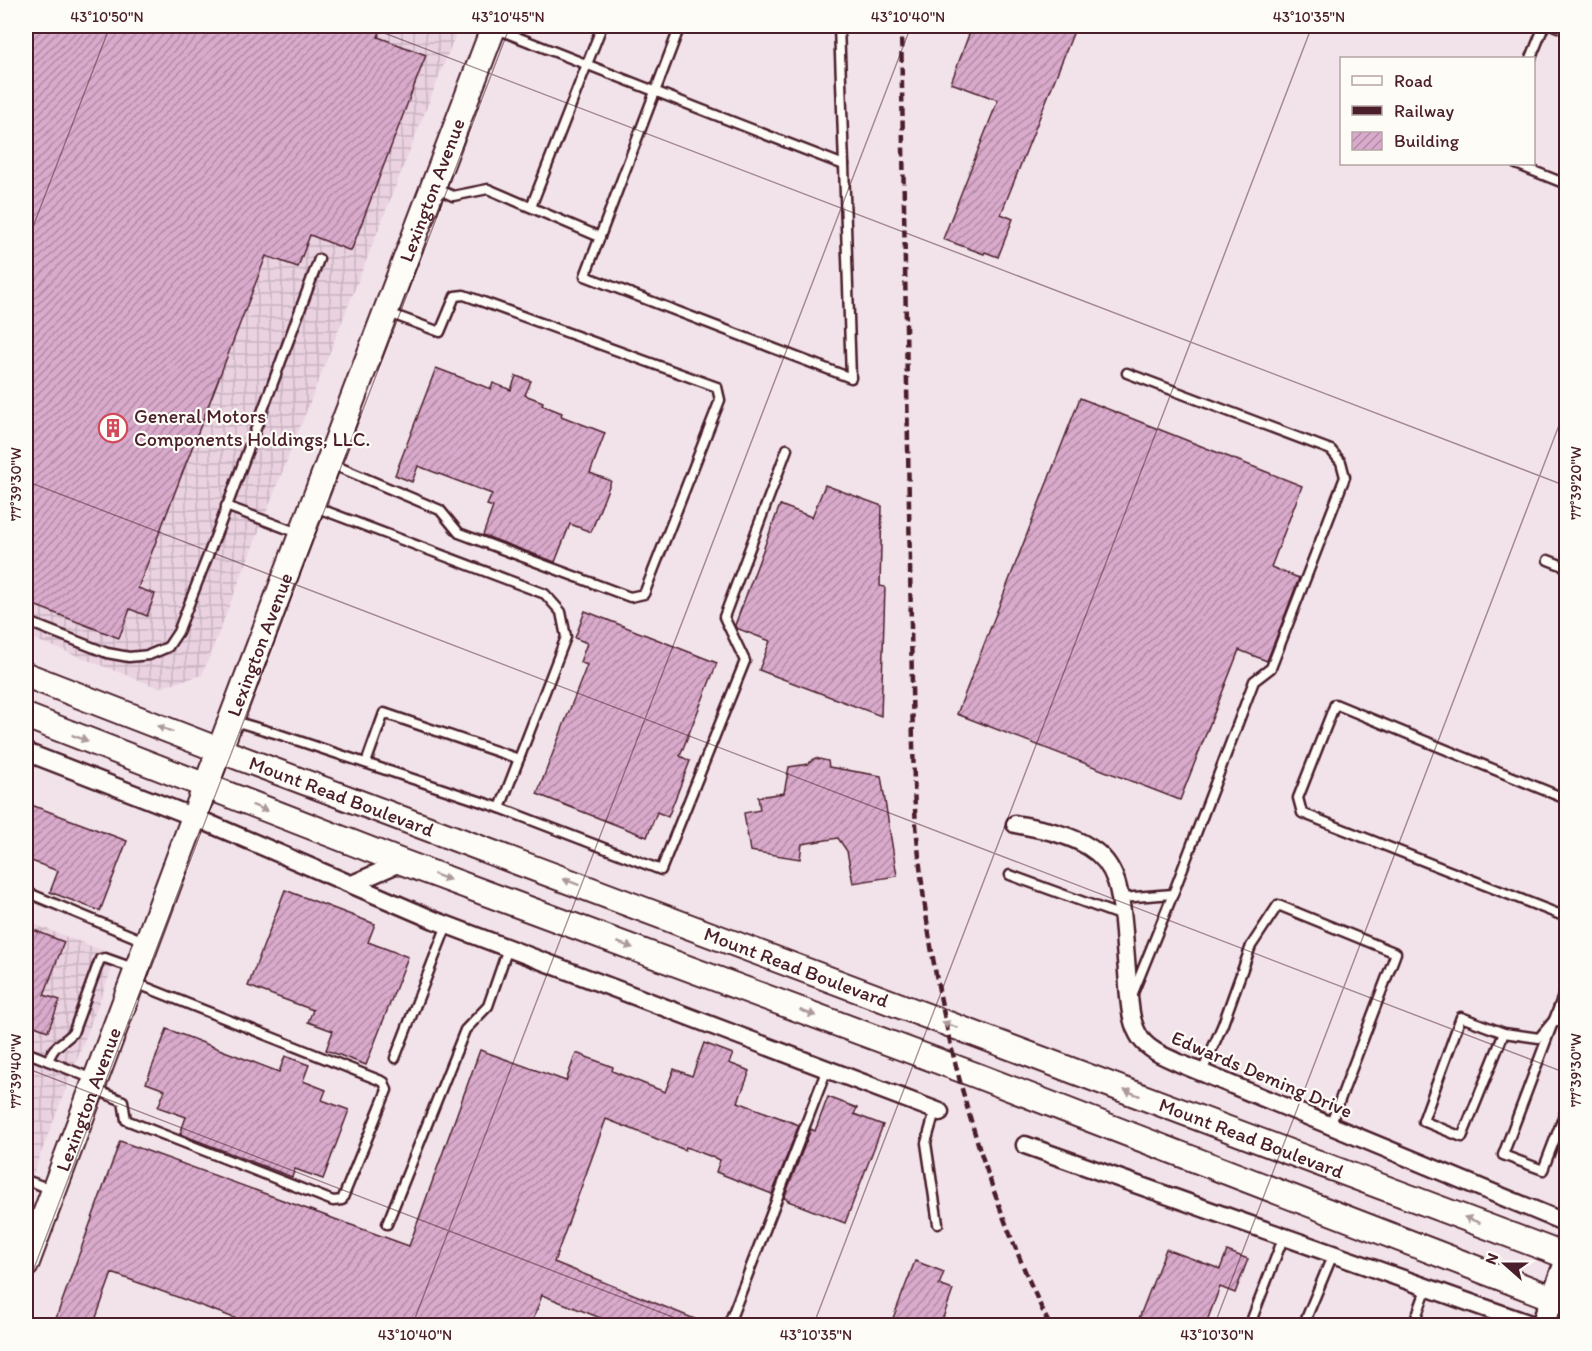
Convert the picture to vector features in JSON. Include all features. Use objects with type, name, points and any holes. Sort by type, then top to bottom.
[{"type":"main road","name":"Lexington Avenue","points":[[26,1265],[494,27]]},
{"type":"main road","name":"Mount Read Boulevard","points":[[26,675],[219,750],[1566,1256]]},
{"type":"main road","name":"Mount Read Boulevard","points":[[26,716],[402,862],[978,1076],[1560,1300]]},
{"type":"street","points":[[26,752],[194,817],[447,925],[938,1112]]},
{"type":"street","name":"Edwards Deming Drive","points":[[1015,824],[1054,832],[1089,847],[1104,859],[1115,876],[1121,898],[1133,1026],[1142,1041],[1158,1053],[1566,1223]]},
{"type":"street","name":"Mount Read Boulevard","points":[[352,884],[402,862]]},
{"type":"street","points":[[1025,1145],[1536,1326]]},
{"type":"street","points":[[1542,1326],[1560,1300],[1566,1262]]},
{"type":"lane","points":[[531,207],[602,26]]},
{"type":"lane","points":[[680,26],[585,276],[851,378],[839,26]]},
{"type":"lane","points":[[1531,57],[1544,26]]},
{"type":"lane","points":[[1555,26],[1566,30]]},
{"type":"lane","points":[[494,27],[844,165]]},
{"type":"lane","points":[[1518,165],[1566,184]]},
{"type":"lane","points":[[433,187],[453,196],[488,189],[600,237]]},
{"type":"lane","points":[[26,621],[107,652],[129,657],[149,655],[168,647],[177,632],[319,259]]},
{"type":"lane","points":[[328,463],[440,510],[459,533],[630,597],[644,594],[720,400],[717,387],[464,295],[455,296],[440,332],[386,312]]},
{"type":"lane","points":[[1127,373],[1331,450],[1341,462],[1346,477],[1271,668],[1254,681],[1173,894],[1129,1001]]},
{"type":"lane","points":[[231,720],[500,808],[661,870],[745,661],[724,617],[787,449]]},
{"type":"lane","points":[[226,506],[301,534]]},
{"type":"lane","points":[[312,506],[545,594],[561,612],[566,637],[500,808]]},
{"type":"lane","points":[[1548,560],[1566,567]]},
{"type":"lane","points":[[1566,799],[1335,704],[1298,798],[1302,813],[1566,917]]},
{"type":"lane","points":[[366,763],[384,713],[519,759]]},
{"type":"lane","points":[[1010,874],[1123,916]]},
{"type":"lane","points":[[26,892],[147,942]]},
{"type":"lane","points":[[1121,898],[1173,894]]},
{"type":"lane","points":[[1202,1071],[1223,1024],[1251,946],[1278,904],[1396,953],[1330,1126]]},
{"type":"lane","points":[[395,1058],[447,925]]},
{"type":"lane","points":[[387,1224],[465,1030],[488,1006],[508,948]]},
{"type":"lane","points":[[26,1052],[94,1084],[123,1101],[126,1120],[333,1201],[342,1200],[387,1090],[384,1082],[135,975],[105,958],[100,959],[73,1034],[52,1050],[48,1061]]},
{"type":"lane","points":[[1566,988],[1503,1155],[1543,1170],[1566,1110]]},
{"type":"lane","points":[[1504,1033],[1462,1137],[1423,1121],[1461,1017],[1504,1033],[1539,1038],[1554,1020]]},
{"type":"lane","points":[[1554,1020],[1566,1023]]},
{"type":"lane","points":[[729,1326],[827,1069]]},
{"type":"lane","points":[[938,1112],[926,1143],[938,1224]]},
{"type":"lane","points":[[26,1180],[54,1191]]},
{"type":"lane","points":[[1251,1325],[1284,1236]]},
{"type":"lane","points":[[1304,1326],[1333,1254]]},
{"type":"lane","points":[[1413,1326],[1427,1287]]},
{"type":"shaded area","name":"General Motors Components Holdings, LLC.","points":[[26,26],[459,26],[202,675],[159,688],[26,636]]},
{"type":"shaded area","points":[[26,921],[117,956],[26,1192]]},
{"type":"building","name":"General Motors Components Holdings, LLC.","points":[[26,26],[382,26],[378,37],[426,55],[351,251],[310,235],[298,267],[266,256],[138,588],[155,594],[147,616],[130,609],[119,638],[26,602]]},
{"type":"building","points":[[972,26],[1076,26],[1001,214],[1013,219],[998,257],[943,239],[998,100],[951,83]]},
{"type":"building","points":[[436,368],[491,389],[493,383],[511,390],[516,376],[531,381],[525,395],[562,413],[561,416],[605,433],[590,473],[611,481],[591,532],[570,524],[555,562],[483,535],[493,507],[487,505],[492,494],[418,466],[412,482],[395,475]]},
{"type":"building","points":[[1080,398],[1302,486],[1271,567],[1299,578],[1284,618],[1267,661],[1239,650],[1180,800],[957,714]]},
{"type":"building","points":[[825,485],[882,506],[880,586],[885,587],[881,716],[759,670],[770,641],[736,628],[735,625],[780,505],[812,517]]},
{"type":"building","points":[[585,611],[717,663],[680,756],[690,761],[668,817],[657,812],[647,837],[537,794],[587,665],[580,662],[587,643],[575,638]]},
{"type":"building","points":[[815,758],[828,761],[829,767],[881,776],[897,876],[853,883],[847,851],[838,838],[802,844],[800,859],[750,851],[744,813],[760,810],[758,797],[784,793],[789,767],[808,764]]},
{"type":"building","points":[[26,803],[127,841],[100,911],[50,892],[58,871],[26,859]]},
{"type":"building","points":[[285,890],[375,924],[368,942],[408,957],[366,1065],[326,1050],[333,1031],[308,1022],[313,1010],[248,986]]},
{"type":"building","points":[[26,927],[64,942],[44,995],[60,1000],[48,1031],[26,1023]]},
{"type":"building","points":[[167,1029],[279,1072],[285,1056],[309,1065],[303,1081],[326,1090],[322,1100],[349,1110],[323,1179],[295,1169],[292,1177],[180,1134],[186,1117],[158,1107],[165,1090],[146,1083]]},
{"type":"building","points":[[704,1043],[733,1054],[729,1063],[750,1071],[738,1102],[799,1125],[772,1194],[716,1172],[720,1160],[686,1147],[685,1150],[606,1119],[554,1262],[712,1326],[621,1326],[542,1295],[531,1326],[256,1326],[112,1273],[93,1326],[68,1326],[55,1321],[120,1141],[409,1246],[480,1050],[566,1081],[576,1053],[613,1067],[612,1071],[665,1092],[674,1069],[692,1076]]},
{"type":"building","points":[[828,1097],[857,1108],[854,1114],[883,1125],[845,1223],[784,1198],[811,1129],[815,1131]]},
{"type":"building","points":[[1166,1249],[1220,1269],[1227,1251],[1248,1259],[1235,1293],[1220,1287],[1205,1326],[1136,1326]]},
{"type":"building","points":[[915,1261],[944,1272],[939,1285],[953,1290],[940,1326],[890,1326]]},
{"type":"railway","points":[[901,26],[914,791],[924,899],[946,1025],[961,1087],[1000,1208],[1050,1326]]},
{"type":"place","name":"General Motors Components Holdings, LLC.","points":[[113,428]]}]
